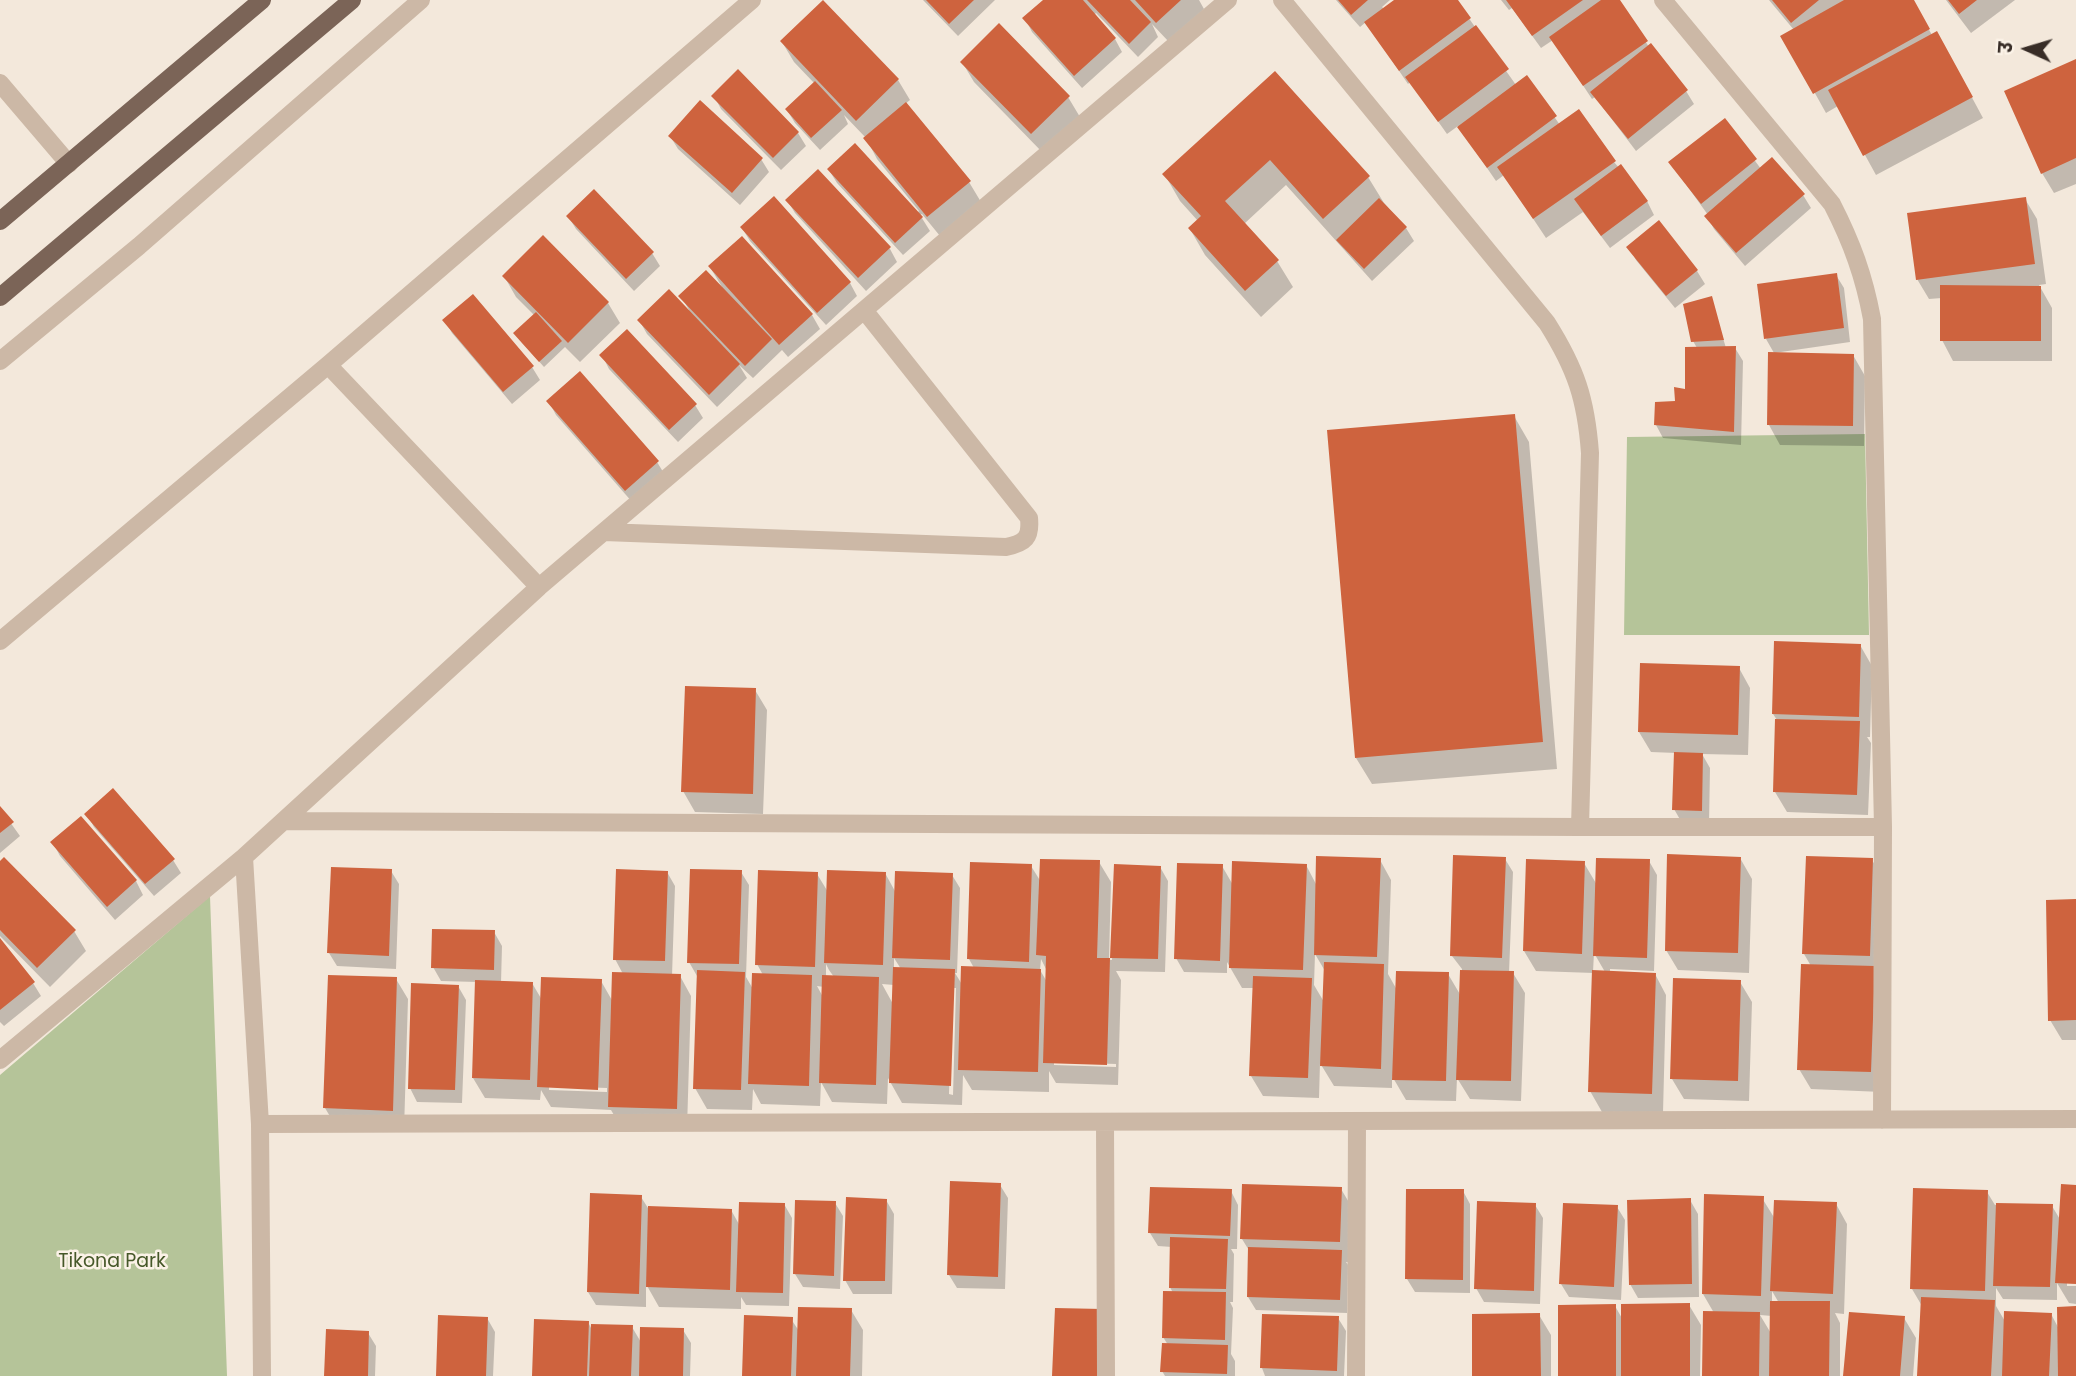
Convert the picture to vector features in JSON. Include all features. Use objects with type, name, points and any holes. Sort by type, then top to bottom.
[{"type":"main road","points":[[0,221],[262,0]]},
{"type":"main road","points":[[0,297],[352,0]]},
{"type":"street","points":[[0,361],[139,246],[421,0]]},
{"type":"street","points":[[0,641],[328,365],[752,0]]},
{"type":"street","points":[[0,1060],[244,857],[539,587],[1228,0]]},
{"type":"street","points":[[1282,0],[1547,323],[1568,356],[1588,420],[1590,453],[1580,827]]},
{"type":"street","points":[[1663,0],[1832,204],[1851,241],[1864,279],[1872,319],[1883,827],[1882,1120]]},
{"type":"street","points":[[0,83],[69,164]]},
{"type":"street","points":[[604,532],[1006,547],[1018,545],[1026,539],[1030,530],[1029,518],[864,310]]},
{"type":"street","points":[[328,365],[539,587]]},
{"type":"street","points":[[284,821],[1883,827]]},
{"type":"street","points":[[244,857],[260,1124],[262,1376]]},
{"type":"street","points":[[260,1124],[2076,1119]]},
{"type":"street","points":[[1356,1376],[1357,1122]]},
{"type":"street","points":[[1105,1123],[1106,1376]]},
{"type":"green space","points":[[1865,434],[1869,635],[1624,635],[1627,437]]},
{"type":"green space","name":"Tikona Park","points":[[210,896],[227,1376],[0,1376],[0,1075]]},
{"type":"building","points":[[823,0],[899,79],[856,121],[780,41]]},
{"type":"building","points":[[926,0],[974,0],[949,24]]},
{"type":"building","points":[[1043,0],[1083,0],[1116,38],[1074,76],[1022,18]]},
{"type":"building","points":[[1087,0],[1130,0],[1151,22],[1129,44]]},
{"type":"building","points":[[1135,0],[1181,0],[1156,23]]},
{"type":"building","points":[[1338,0],[1368,0],[1351,15]]},
{"type":"building","points":[[1394,0],[1458,0],[1471,18],[1399,71],[1364,22]]},
{"type":"building","points":[[1506,0],[1583,0],[1532,36]]},
{"type":"building","points":[[1601,0],[1620,0],[1648,41],[1583,86],[1549,37]]},
{"type":"building","points":[[1772,0],[1819,0],[1791,23]]},
{"type":"building","points":[[1844,0],[1914,0],[1930,29],[1813,94],[1780,36]]},
{"type":"building","points":[[1948,0],[1977,0],[1959,14]]},
{"type":"building","points":[[999,23],[1070,96],[1031,134],[960,62]]},
{"type":"building","points":[[1476,25],[1509,69],[1438,122],[1405,77]]},
{"type":"building","points":[[1937,31],[1973,97],[1863,156],[1828,90]]},
{"type":"building","points":[[1651,43],[1688,90],[1628,139],[1590,92]]},
{"type":"building","points":[[2076,59],[2076,158],[2041,174],[2004,91]]},
{"type":"building","points":[[738,69],[799,132],[773,158],[711,96]]},
{"type":"building","points":[[1275,71],[1370,176],[1323,219],[1270,160],[1225,201],[1279,260],[1245,291],[1188,228],[1201,216],[1162,174]]},
{"type":"building","points":[[1527,75],[1557,116],[1487,168],[1457,127]]},
{"type":"building","points":[[815,81],[842,110],[811,138],[785,109]]},
{"type":"building","points":[[700,100],[763,158],[732,193],[668,136]]},
{"type":"building","points":[[906,102],[971,181],[927,217],[863,138]]},
{"type":"building","points":[[1579,109],[1616,161],[1533,219],[1497,167]]},
{"type":"building","points":[[1725,118],[1757,159],[1701,204],[1668,162]]},
{"type":"building","points":[[855,143],[923,217],[895,243],[827,169]]},
{"type":"building","points":[[1772,157],[1805,194],[1736,253],[1704,216]]},
{"type":"building","points":[[1621,164],[1648,201],[1601,236],[1574,199]]},
{"type":"building","points":[[818,169],[891,247],[858,278],[785,200]]},
{"type":"building","points":[[594,189],[654,252],[626,279],[566,216]]},
{"type":"building","points":[[774,196],[851,282],[817,313],[740,227]]},
{"type":"building","points":[[2026,197],[2035,264],[1916,280],[1907,213]]},
{"type":"building","points":[[1379,198],[1407,227],[1364,269],[1336,240]]},
{"type":"building","points":[[1659,220],[1698,270],[1666,296],[1626,247]]},
{"type":"building","points":[[543,235],[609,302],[568,343],[502,276]]},
{"type":"building","points":[[742,236],[813,314],[779,345],[708,266]]},
{"type":"building","points":[[706,270],[772,339],[745,366],[678,296]]},
{"type":"building","points":[[1837,273],[1844,328],[1764,339],[1757,284]]},
{"type":"building","points":[[1940,285],[2041,286],[2041,341],[1940,341]]},
{"type":"building","points":[[669,289],[740,364],[709,395],[637,320]]},
{"type":"building","points":[[473,294],[534,366],[503,392],[442,320]]},
{"type":"building","points":[[1712,296],[1724,340],[1691,342],[1683,304]]},
{"type":"building","points":[[536,312],[562,341],[539,362],[513,333]]},
{"type":"building","points":[[627,329],[697,404],[669,430],[599,355]]},
{"type":"building","points":[[1736,346],[1734,432],[1654,425],[1655,402],[1675,401],[1674,387],[1685,389],[1685,347]]},
{"type":"building","points":[[1768,352],[1854,354],[1853,426],[1767,425]]},
{"type":"building","points":[[580,371],[659,461],[625,491],[546,401]]},
{"type":"building","points":[[1515,414],[1543,742],[1355,758],[1327,430]]},
{"type":"building","points":[[1774,641],[1861,644],[1859,717],[1772,714]]},
{"type":"building","points":[[1640,663],[1740,666],[1738,735],[1638,732]]},
{"type":"building","points":[[685,686],[756,688],[753,794],[681,792]]},
{"type":"building","points":[[1775,719],[1860,721],[1857,795],[1773,792]]},
{"type":"building","points":[[1674,752],[1703,753],[1702,811],[1672,810]]},
{"type":"building","points":[[113,788],[175,859],[145,884],[84,814]]},
{"type":"building","points":[[0,806],[14,822],[0,833]]},
{"type":"building","points":[[81,816],[137,880],[107,907],[50,842]]},
{"type":"building","points":[[1667,854],[1741,857],[1738,953],[1665,951]]},
{"type":"building","points":[[1453,855],[1506,857],[1502,958],[1450,956]]},
{"type":"building","points":[[1316,856],[1381,858],[1377,957],[1314,955]]},
{"type":"building","points":[[1806,856],[1873,858],[1870,956],[1802,954]]},
{"type":"building","points":[[4,857],[76,930],[37,968],[0,930],[0,861]]},
{"type":"building","points":[[1596,858],[1650,859],[1647,958],[1593,956]]},
{"type":"building","points":[[1040,859],[1100,860],[1097,958],[1110,958],[1107,1065],[1043,1063],[1046,956],[1036,955]]},
{"type":"building","points":[[1526,859],[1585,861],[1582,954],[1523,951]]},
{"type":"building","points":[[1232,861],[1307,864],[1303,970],[1229,968]]},
{"type":"building","points":[[970,862],[1032,864],[1029,962],[967,959]]},
{"type":"building","points":[[1177,863],[1223,864],[1220,961],[1174,959]]},
{"type":"building","points":[[1114,864],[1161,866],[1158,959],[1110,958]]},
{"type":"building","points":[[331,867],[392,869],[389,956],[327,953]]},
{"type":"building","points":[[616,869],[668,871],[665,961],[613,960]]},
{"type":"building","points":[[690,869],[742,870],[739,964],[687,963]]},
{"type":"building","points":[[758,870],[818,872],[815,967],[755,965]]},
{"type":"building","points":[[827,870],[886,872],[883,965],[824,963]]},
{"type":"building","points":[[895,871],[953,873],[950,960],[892,958]]},
{"type":"building","points":[[2076,899],[2076,1020],[2048,1021],[2046,900]]},
{"type":"building","points":[[432,929],[495,930],[494,970],[431,968]]},
{"type":"building","points":[[0,938],[35,982],[0,1010]]},
{"type":"building","points":[[1324,962],[1384,964],[1381,1069],[1320,1066]]},
{"type":"building","points":[[1801,964],[1875,966],[1871,1072],[1797,1070]]},
{"type":"building","points":[[961,966],[1041,969],[1038,1072],[958,1070]]},
{"type":"building","points":[[893,967],[955,969],[951,1086],[889,1083]]},
{"type":"building","points":[[697,970],[745,972],[741,1090],[693,1089]]},
{"type":"building","points":[[1460,970],[1514,971],[1511,1081],[1456,1080]]},
{"type":"building","points":[[1592,970],[1656,973],[1652,1094],[1588,1092]]},
{"type":"building","points":[[1396,971],[1449,972],[1446,1081],[1392,1080]]},
{"type":"building","points":[[612,972],[681,974],[677,1109],[608,1107]]},
{"type":"building","points":[[752,973],[812,975],[809,1086],[748,1084]]},
{"type":"building","points":[[328,975],[397,977],[393,1111],[323,1108]]},
{"type":"building","points":[[822,975],[879,977],[876,1085],[819,1083]]},
{"type":"building","points":[[1253,976],[1312,978],[1308,1078],[1249,1076]]},
{"type":"building","points":[[541,977],[602,979],[598,1090],[537,1087]]},
{"type":"building","points":[[1673,978],[1741,980],[1738,1081],[1670,1079]]},
{"type":"building","points":[[475,980],[533,982],[530,1080],[472,1078]]},
{"type":"building","points":[[411,983],[459,985],[455,1090],[408,1089]]},
{"type":"building","points":[[950,1181],[1001,1183],[998,1277],[947,1275]]},
{"type":"building","points":[[1242,1184],[1342,1187],[1340,1242],[1240,1239]]},
{"type":"building","points":[[2061,1184],[2076,1185],[2076,1284],[2055,1283]]},
{"type":"building","points":[[1150,1187],[1232,1189],[1230,1236],[1148,1233]]},
{"type":"building","points":[[1913,1188],[1988,1190],[1985,1291],[1910,1289]]},
{"type":"building","points":[[1406,1189],[1464,1189],[1463,1280],[1405,1279]]},
{"type":"building","points":[[590,1193],[642,1195],[639,1294],[587,1292]]},
{"type":"building","points":[[1704,1194],[1764,1196],[1761,1296],[1702,1294]]},
{"type":"building","points":[[846,1197],[887,1199],[885,1281],[843,1281]]},
{"type":"building","points":[[1691,1198],[1692,1284],[1629,1285],[1627,1200]]},
{"type":"building","points":[[795,1200],[836,1201],[834,1276],[793,1274]]},
{"type":"building","points":[[1774,1200],[1837,1202],[1833,1294],[1770,1291]]},
{"type":"building","points":[[1477,1201],[1536,1203],[1534,1291],[1474,1289]]},
{"type":"building","points":[[739,1202],[785,1203],[783,1293],[736,1292]]},
{"type":"building","points":[[1563,1203],[1618,1205],[1614,1287],[1559,1284]]},
{"type":"building","points":[[1996,1203],[2053,1204],[2050,1287],[1993,1286]]},
{"type":"building","points":[[648,1206],[732,1209],[730,1290],[646,1287]]},
{"type":"building","points":[[1170,1237],[1228,1239],[1226,1289],[1169,1288]]},
{"type":"building","points":[[1248,1247],[1342,1250],[1340,1300],[1247,1297]]},
{"type":"building","points":[[1163,1291],[1226,1292],[1225,1340],[1162,1338]]},
{"type":"building","points":[[1921,1297],[1995,1300],[1991,1376],[1917,1376]]},
{"type":"building","points":[[1770,1301],[1830,1301],[1829,1376],[1769,1376]]},
{"type":"building","points":[[1690,1303],[1690,1376],[1621,1376],[1621,1304]]},
{"type":"building","points":[[1616,1304],[1616,1376],[1558,1376],[1558,1305]]},
{"type":"building","points":[[2076,1306],[2076,1376],[2058,1376],[2057,1307]]},
{"type":"building","points":[[798,1307],[852,1308],[850,1376],[796,1376]]},
{"type":"building","points":[[1055,1308],[1102,1309],[1099,1376],[1052,1376]]},
{"type":"building","points":[[1703,1311],[1760,1312],[1759,1376],[1702,1376]]},
{"type":"building","points":[[2004,1311],[2052,1313],[2049,1376],[2002,1376]]},
{"type":"building","points":[[1849,1312],[1905,1316],[1900,1376],[1843,1376]]},
{"type":"building","points":[[1540,1313],[1541,1376],[1472,1376],[1472,1314]]},
{"type":"building","points":[[1262,1314],[1339,1316],[1337,1371],[1260,1368]]},
{"type":"building","points":[[438,1315],[488,1317],[486,1376],[436,1376]]},
{"type":"building","points":[[744,1315],[793,1317],[791,1376],[742,1376]]},
{"type":"building","points":[[534,1319],[589,1321],[587,1376],[532,1376]]},
{"type":"building","points":[[591,1324],[633,1325],[631,1376],[589,1376]]},
{"type":"building","points":[[640,1327],[684,1328],[683,1376],[639,1376]]},
{"type":"building","points":[[326,1329],[369,1331],[368,1376],[324,1376]]},
{"type":"building","points":[[1162,1343],[1228,1345],[1227,1374],[1160,1372]]}]
